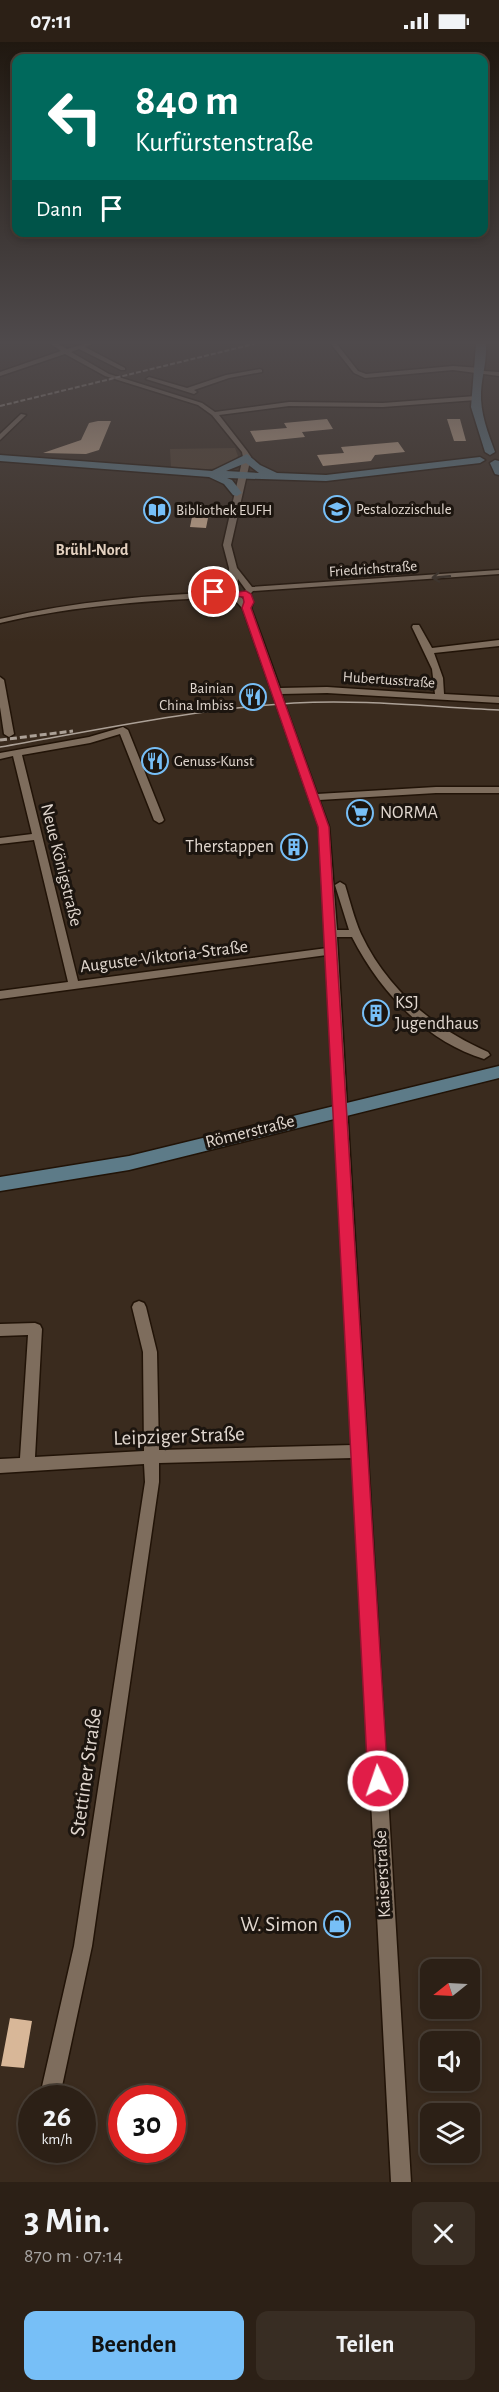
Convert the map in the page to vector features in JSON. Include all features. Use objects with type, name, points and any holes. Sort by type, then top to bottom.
[{"type":"main road","points":[[489,444],[496,460]]},
{"type":"main road","points":[[0,458],[204,474],[336,478],[480,460],[479,454],[496,460]]},
{"type":"main road","points":[[204,474],[229,468],[247,457],[259,469],[279,477]]},
{"type":"main road","points":[[204,474],[228,482],[237,493]]},
{"type":"main road","name":"Römerstraße","points":[[0,1184],[129,1163],[499,1072]]},
{"type":"street","points":[[237,444],[247,457],[227,545],[240,591]]},
{"type":"street","name":"Friedrichstraße","points":[[0,621],[70,606],[499,572]]},
{"type":"street","name":"Kaiserstraße","points":[[240,591],[241,603],[247,608],[314,797],[325,839],[401,2182]]},
{"type":"street","points":[[416,627],[441,682],[439,697]]},
{"type":"street","points":[[428,651],[499,643]]},
{"type":"street","points":[[0,680],[9,734]]},
{"type":"street","name":"Hubertusstraße","points":[[276,691],[327,690],[499,700]]},
{"type":"street","points":[[0,756],[90,740],[123,730],[159,820]]},
{"type":"street","name":"Neue Königstraße","points":[[17,752],[74,985]]},
{"type":"street","points":[[314,797],[436,790],[499,790]]},
{"type":"street","points":[[0,842],[36,837]]},
{"type":"street","points":[[340,885],[355,933],[369,959],[400,1000],[438,1032],[484,1055]]},
{"type":"street","points":[[331,934],[355,933]]},
{"type":"street","name":"Auguste-Viktoria-Straße","points":[[0,996],[332,951]]},
{"type":"street","name":"Stettiner Straße","points":[[52,2085],[83,1946],[152,1482],[150,1352],[139,1307]]},
{"type":"street","points":[[0,1330],[35,1329],[27,1465]]},
{"type":"street","name":"Leipziger Straße","points":[[0,1466],[153,1457],[359,1451]]},
{"type":"shaded area","points":[[235,448],[238,456],[225,466],[207,469],[171,467],[170,449]]},
{"type":"building","points":[[70,444],[102,444],[99,450],[86,454],[43,453]]},
{"type":"building","points":[[399,444],[405,452],[375,455],[371,461],[323,466],[317,455],[344,453],[341,447]]},
{"type":"building","points":[[192,517],[208,518],[206,528],[190,527]]},
{"type":"building","name":"Therstappen","points":[[303,841],[305,852],[284,853],[282,842]]},
{"type":"building","name":"KSJ Jugendhaus","points":[[369,1005],[389,1011],[383,1021],[363,1014]]},
{"type":"building","points":[[10,2018],[32,2021],[24,2068],[1,2066]]},
{"type":"tram line","points":[[0,747],[183,715],[294,703],[371,703],[499,710]]},
{"type":"railway","points":[[0,740],[73,731]]},
{"type":"place","name":"Pestalozzischule","points":[[337,509]]},
{"type":"place","name":"Bibliothek EUFH","points":[[157,510]]},
{"type":"place","name":"Bainian China Imbiss","points":[[253,697]]},
{"type":"place","name":"Genuss-Kunst","points":[[155,761]]},
{"type":"place","name":"NORMA","points":[[360,813]]},
{"type":"place","name":"Therstappen","points":[[294,847]]},
{"type":"place","name":"KSJ Jugendhaus","points":[[376,1013]]},
{"type":"place","name":"W. Simon","points":[[337,1924]]},
{"type":"district","name":"Brühl-Nord","points":[[92,550]]},
{"type":"route","points":[[214,592],[233,589],[232,592],[235,594],[246,594],[249,602],[247,608],[324,827],[378,1781]]}]
